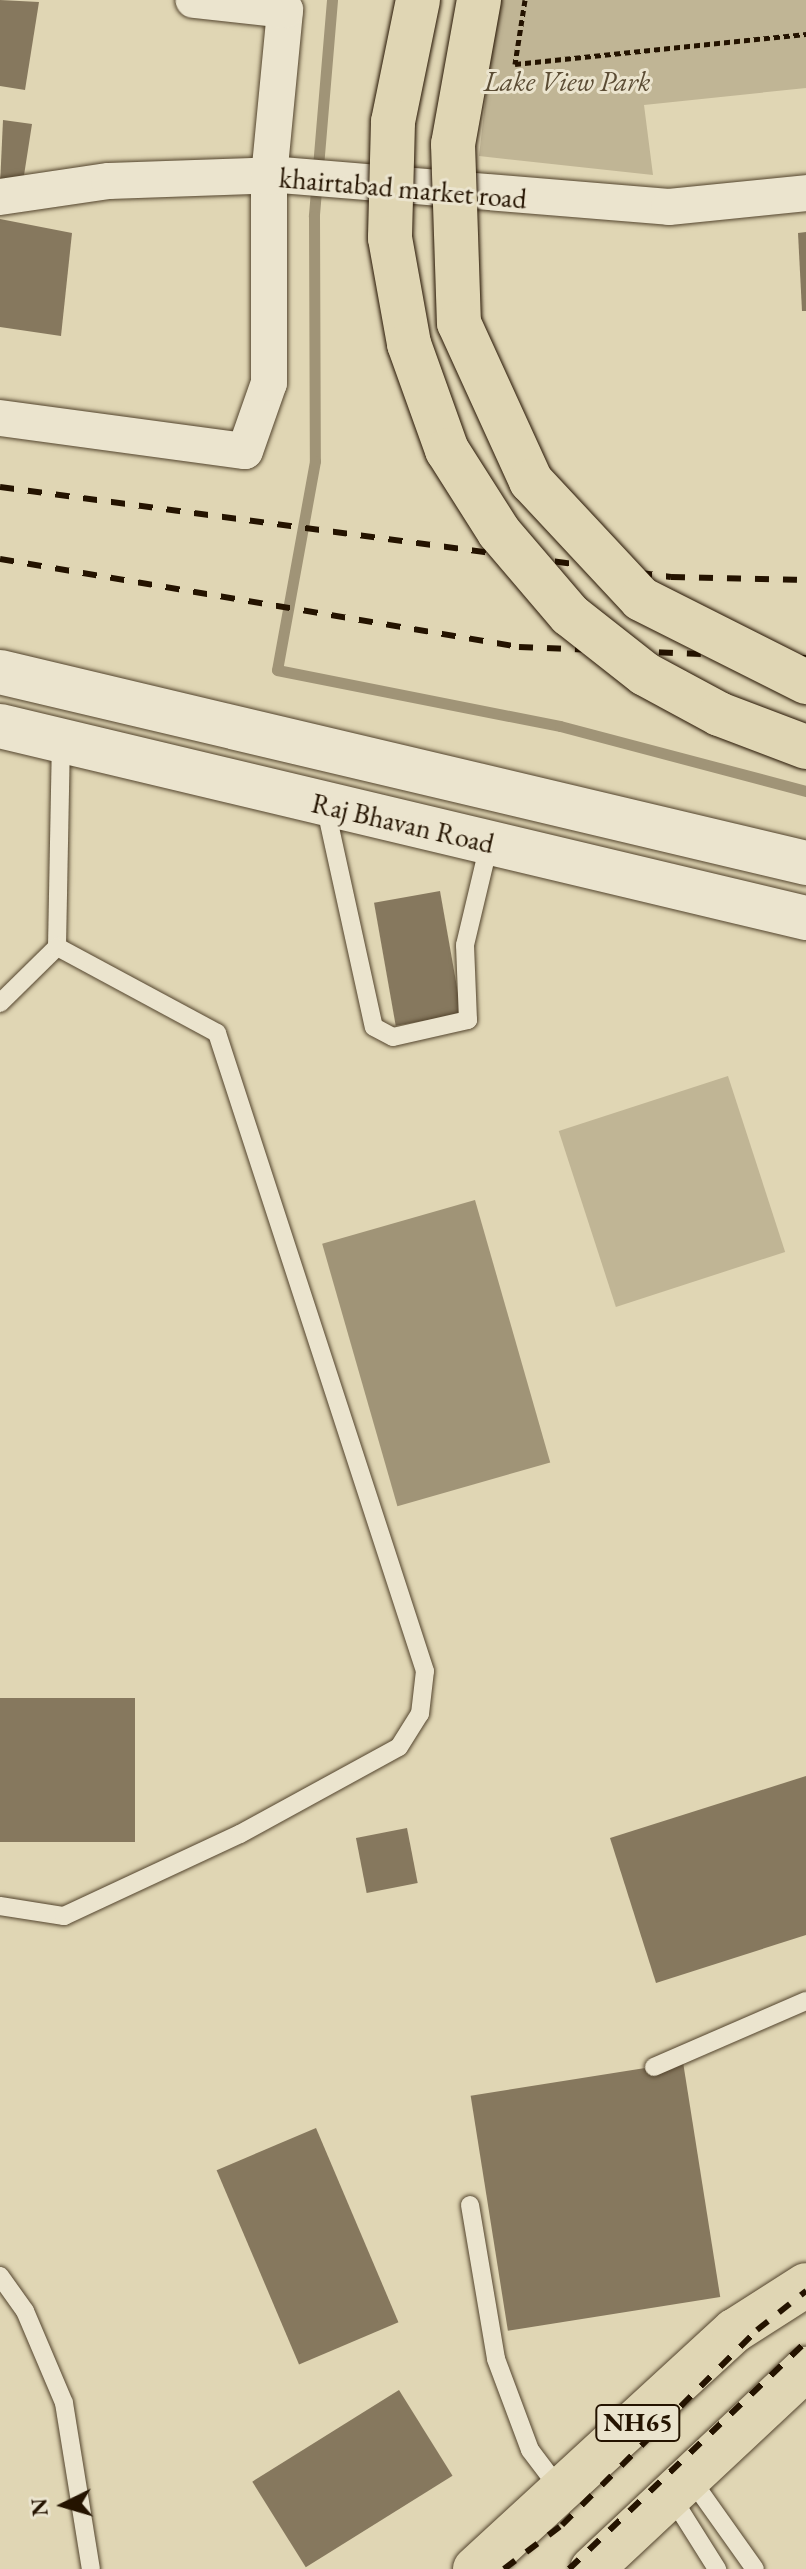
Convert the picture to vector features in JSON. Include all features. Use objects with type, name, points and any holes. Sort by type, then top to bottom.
[{"type":"main road","points":[[418,0],[393,122],[390,238],[409,344],[447,450],[499,532],[570,615],[645,674],[719,714],[806,747]]},
{"type":"main road","points":[[479,0],[453,144],[459,323],[531,481],[641,599],[806,682]]},
{"type":"main road","name":"Raj Bhavan Road","points":[[0,672],[806,863]]},
{"type":"main road","name":"Raj Bhavan Road","points":[[0,726],[806,918]]},
{"type":"main road","name":"NH65","points":[[475,2569],[562,2494],[734,2331],[806,2285]]},
{"type":"main road","name":"NH65","points":[[592,2569],[682,2489],[806,2369]]},
{"type":"street","points":[[0,418],[245,451],[269,383],[275,176],[286,5],[194,0]]},
{"type":"street","name":"khairtabad market road","points":[[0,197],[109,181],[275,176],[344,178],[481,196],[669,207],[806,193]]},
{"type":"lane","points":[[0,1003],[57,947],[61,741]]},
{"type":"lane","points":[[325,805],[374,1027],[393,1037],[468,1020],[465,945],[489,844]]},
{"type":"lane","points":[[0,1906],[64,1916],[360,1769],[399,1747],[420,1714],[425,1671],[217,1033],[57,947]]},
{"type":"lane","points":[[654,2067],[806,2001]]},
{"type":"lane","points":[[470,2205],[496,2359],[530,2450],[562,2494]]},
{"type":"lane","points":[[0,2276],[25,2311],[64,2403],[91,2569]]},
{"type":"lane","points":[[682,2489],[717,2569]]},
{"type":"lane","points":[[682,2489],[755,2569]]},
{"type":"path","points":[[525,0],[515,64],[806,34]]},
{"type":"green space","name":"Lake View Park","points":[[497,0],[806,0],[806,88],[644,105],[653,175],[479,156]]},
{"type":"green space","points":[[728,1076],[785,1252],[616,1307],[559,1131]]},
{"type":"shaded area","points":[[475,1200],[550,1462],[397,1506],[322,1244]]},
{"type":"building","points":[[0,0],[39,2],[25,90],[0,86]]},
{"type":"building","points":[[3,120],[32,124],[22,188],[0,185]]},
{"type":"building","points":[[0,219],[72,233],[61,336],[0,327]]},
{"type":"building","points":[[806,232],[806,311],[802,311],[798,233]]},
{"type":"building","points":[[440,891],[462,1014],[396,1026],[374,903]]},
{"type":"building","points":[[0,1698],[135,1698],[135,1842],[0,1842]]},
{"type":"building","points":[[806,1776],[806,1935],[656,1983],[610,1838]]},
{"type":"building","points":[[407,1828],[418,1883],[367,1893],[356,1838]]},
{"type":"building","points":[[683,2062],[720,2297],[508,2331],[471,2096]]},
{"type":"building","points":[[316,2128],[398,2322],[299,2364],[217,2170]]},
{"type":"building","points":[[399,2390],[453,2476],[306,2567],[252,2482]]},
{"type":"waterway","points":[[332,0],[314,216],[315,461],[277,670],[560,726],[806,791]]},
{"type":"railway","points":[[0,487],[671,577],[806,580]]},
{"type":"railway","points":[[0,559],[519,647],[806,658]]},
{"type":"railway","points":[[504,2569],[562,2525],[757,2330],[806,2291]]},
{"type":"railway","points":[[569,2569],[806,2342]]}]
